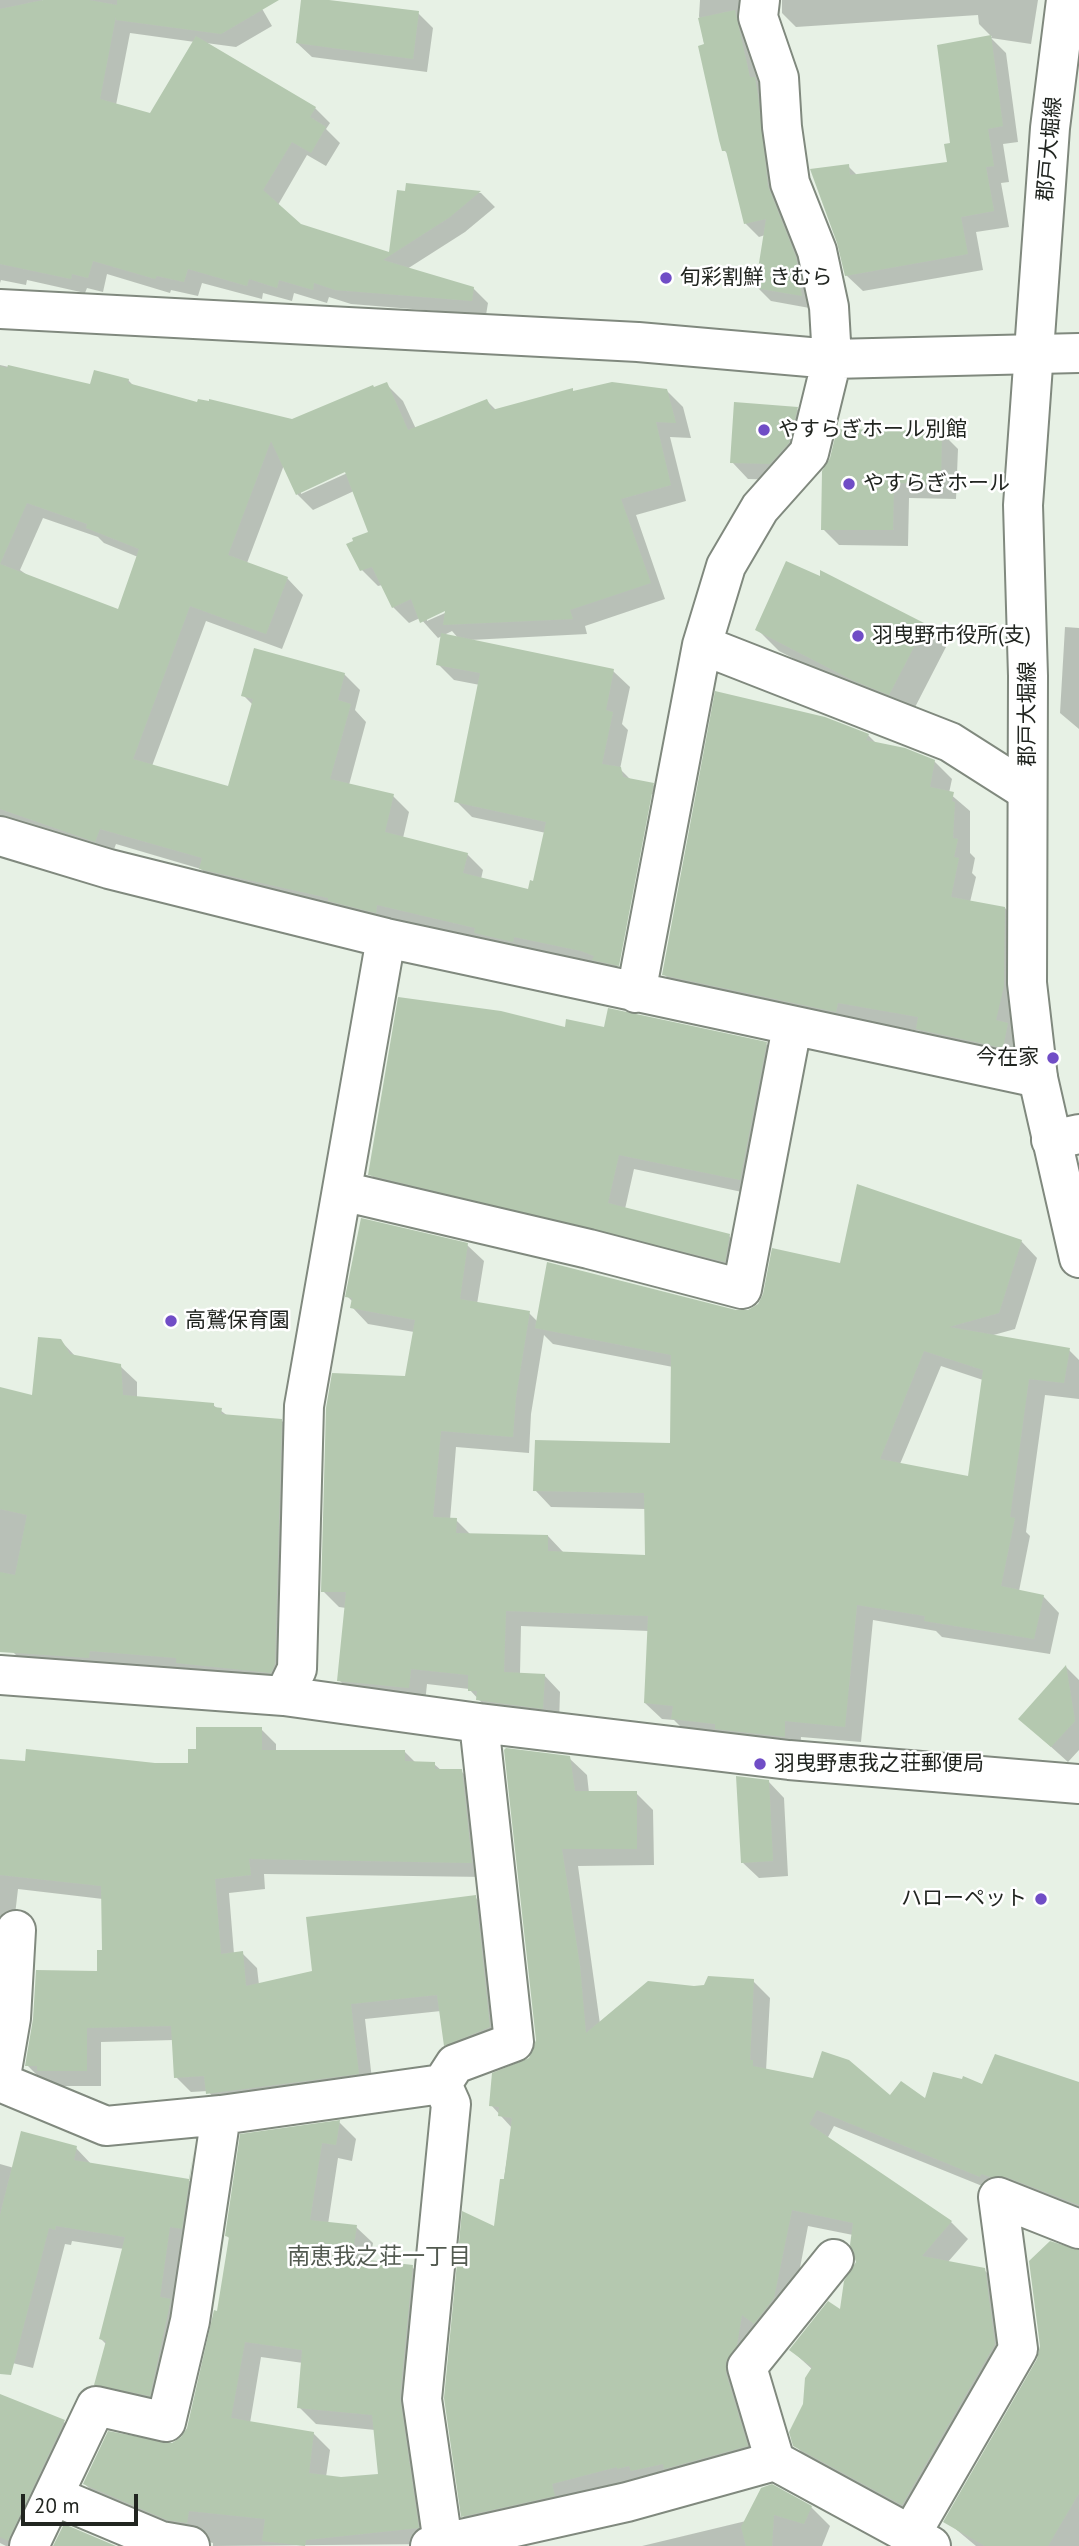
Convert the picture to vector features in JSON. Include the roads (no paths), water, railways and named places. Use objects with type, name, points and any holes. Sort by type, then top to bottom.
[{"type":"street","points":[[636,993],[702,645],[726,566],[760,509],[809,453],[832,359],[829,307],[817,251],[790,183],[782,127],[779,78],[758,17],[760,0]]},
{"type":"street","name":"郡戸大堀線","points":[[1066,0],[1050,128],[1023,505],[1028,676],[1027,983],[1038,1078],[1065,1137],[1079,1258]]},
{"type":"street","points":[[0,309],[638,342],[832,359],[1079,353]]},
{"type":"street","points":[[702,645],[950,742],[1027,791]]},
{"type":"street","points":[[0,836],[109,869],[386,938],[1038,1078]]},
{"type":"street","points":[[284,1696],[297,1669],[304,1406],[386,938]]},
{"type":"street","points":[[341,1191],[589,1249],[742,1289],[792,1027]]},
{"type":"street","points":[[0,1675],[284,1696],[479,1723],[789,1760],[1079,1784]]},
{"type":"street","points":[[16,1930],[11,2018],[0,2082],[106,2126],[221,2115],[442,2084],[455,2064],[514,2042],[479,1723]]},
{"type":"street","points":[[442,2084],[451,2104],[422,2399],[436,2544],[627,2502],[775,2461]]},
{"type":"street","points":[[29,2546],[96,2406],[166,2422],[190,2321],[221,2115]]},
{"type":"street","points":[[834,2259],[747,2367],[775,2461],[920,2540],[1018,2349],[998,2197],[1079,2230]]},
{"type":"street","points":[[54,2496],[160,2541],[190,2546]]},
{"type":"place","name":"旬彩割鮮 きむら","points":[[666,278]]},
{"type":"place","name":"やすらぎホール別館","points":[[764,430]]},
{"type":"place","name":"やすらぎホール","points":[[849,484]]},
{"type":"place","name":"羽曳野市役所(支)","points":[[858,636]]},
{"type":"place","name":"今在家","points":[[1053,1058]]},
{"type":"place","name":"高鷲保育園","points":[[171,1321]]},
{"type":"place","name":"羽曳野恵我之荘郵便局","points":[[760,1764]]},
{"type":"place","name":"ハローペット","points":[[1041,1899]]},
{"type":"district","name":"南恵我之荘一丁目","points":[[379,2257]]}]
